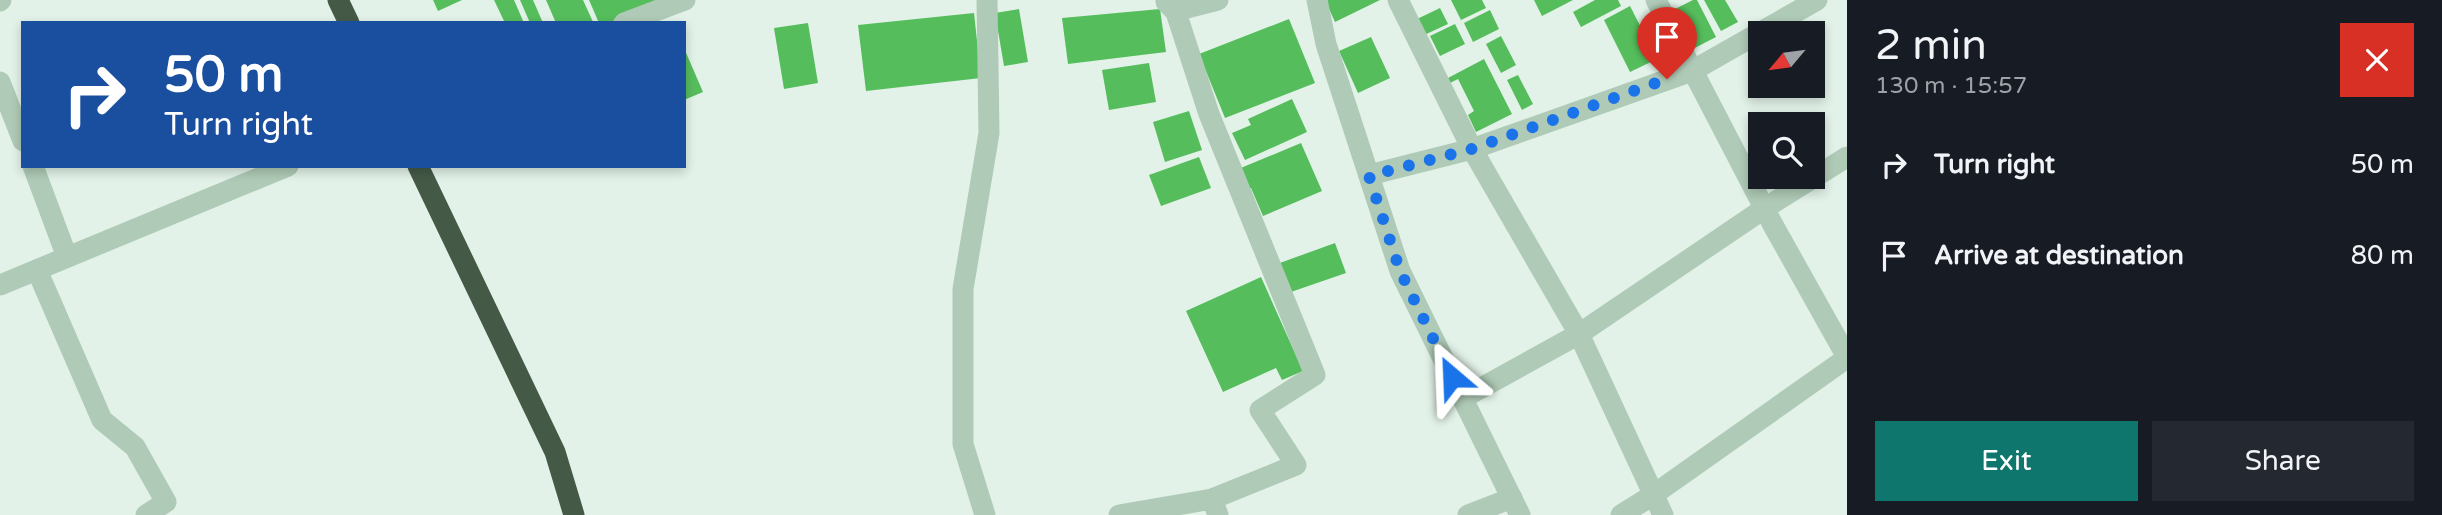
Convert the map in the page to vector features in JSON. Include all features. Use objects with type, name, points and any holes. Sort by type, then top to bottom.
[{"type":"highway","points":[[338,0],[348,21]]},
{"type":"highway","points":[[419,168],[555,452],[574,515]]},
{"type":"street","points":[[629,21],[685,0]]},
{"type":"street","points":[[985,515],[963,444],[963,289],[989,132],[987,0]]},
{"type":"street","points":[[1119,515],[1214,507],[1296,464],[1260,410],[1315,375],[1209,114],[1171,4],[1218,0]]},
{"type":"street","points":[[1317,0],[1326,44],[1400,271],[1516,507],[1468,515]]},
{"type":"street","points":[[1398,0],[1472,149],[1579,334],[1663,515]]},
{"type":"street","points":[[1620,515],[1653,495],[1847,357],[1656,0]]},
{"type":"street","points":[[1369,176],[1472,149],[1692,71],[1817,0]]},
{"type":"street","points":[[0,82],[21,136]]},
{"type":"street","points":[[1463,398],[1579,334],[1765,208],[1847,157]]},
{"type":"street","points":[[34,168],[68,257]]},
{"type":"street","points":[[0,285],[283,168]]},
{"type":"street","points":[[37,270],[102,420],[135,447],[166,502],[146,515]]},
{"type":"building","points":[[433,0],[462,0],[438,11]]},
{"type":"building","points":[[494,0],[514,0],[523,21],[504,21]]},
{"type":"building","points":[[520,0],[533,0],[542,21],[529,21]]},
{"type":"building","points":[[546,0],[583,0],[593,21],[555,21]]},
{"type":"building","points":[[589,0],[663,0],[613,21],[598,21]]},
{"type":"building","points":[[1325,0],[1380,0],[1335,22]]},
{"type":"building","points":[[1451,0],[1482,0],[1486,8],[1461,20]]},
{"type":"building","points":[[1534,0],[1573,0],[1542,16]]},
{"type":"building","points":[[1595,0],[1618,0],[1621,6],[1581,27],[1573,12]]},
{"type":"building","points":[[1697,0],[1716,37],[1687,52],[1667,13]]},
{"type":"building","points":[[1704,0],[1725,0],[1738,22],[1721,31]]},
{"type":"building","points":[[1630,6],[1657,59],[1630,72],[1604,20]]},
{"type":"building","points":[[1440,8],[1448,24],[1422,36],[1415,20]]},
{"type":"building","points":[[1019,9],[1028,62],[1004,66],[995,13]]},
{"type":"building","points":[[1160,9],[1166,52],[1068,64],[1062,18]]},
{"type":"building","points":[[1490,10],[1499,29],[1473,42],[1464,23]]},
{"type":"building","points":[[974,13],[981,78],[866,91],[858,25]]},
{"type":"building","points":[[1289,19],[1315,83],[1225,118],[1199,54]]},
{"type":"building","points":[[808,23],[818,83],[784,89],[774,28]]},
{"type":"building","points":[[1455,24],[1465,44],[1440,56],[1430,36]]},
{"type":"building","points":[[1501,36],[1516,65],[1501,73],[1486,44]]},
{"type":"building","points":[[1371,37],[1390,78],[1358,93],[1339,51]]},
{"type":"building","points":[[686,53],[703,92],[686,99]]},
{"type":"building","points":[[1484,59],[1512,114],[1476,132],[1468,115],[1474,111],[1458,79],[1450,83],[1448,78]]},
{"type":"building","points":[[1149,63],[1156,102],[1109,110],[1102,70]]},
{"type":"building","points":[[1518,75],[1533,104],[1522,110],[1507,80]]},
{"type":"building","points":[[1292,99],[1307,132],[1245,160],[1232,133],[1251,125],[1248,119]]},
{"type":"building","points":[[1189,111],[1202,150],[1165,162],[1153,122]]},
{"type":"building","points":[[1301,143],[1322,191],[1263,216],[1251,188],[1245,191],[1236,170]]},
{"type":"building","points":[[1199,157],[1211,188],[1161,206],[1149,175]]},
{"type":"building","points":[[1335,243],[1346,273],[1288,293],[1277,264]]},
{"type":"building","points":[[1261,277],[1303,371],[1282,380],[1276,368],[1223,392],[1186,311]]},
{"type":"route","points":[[1452,377],[1400,271],[1369,176],[1472,149],[1667,79]]}]
